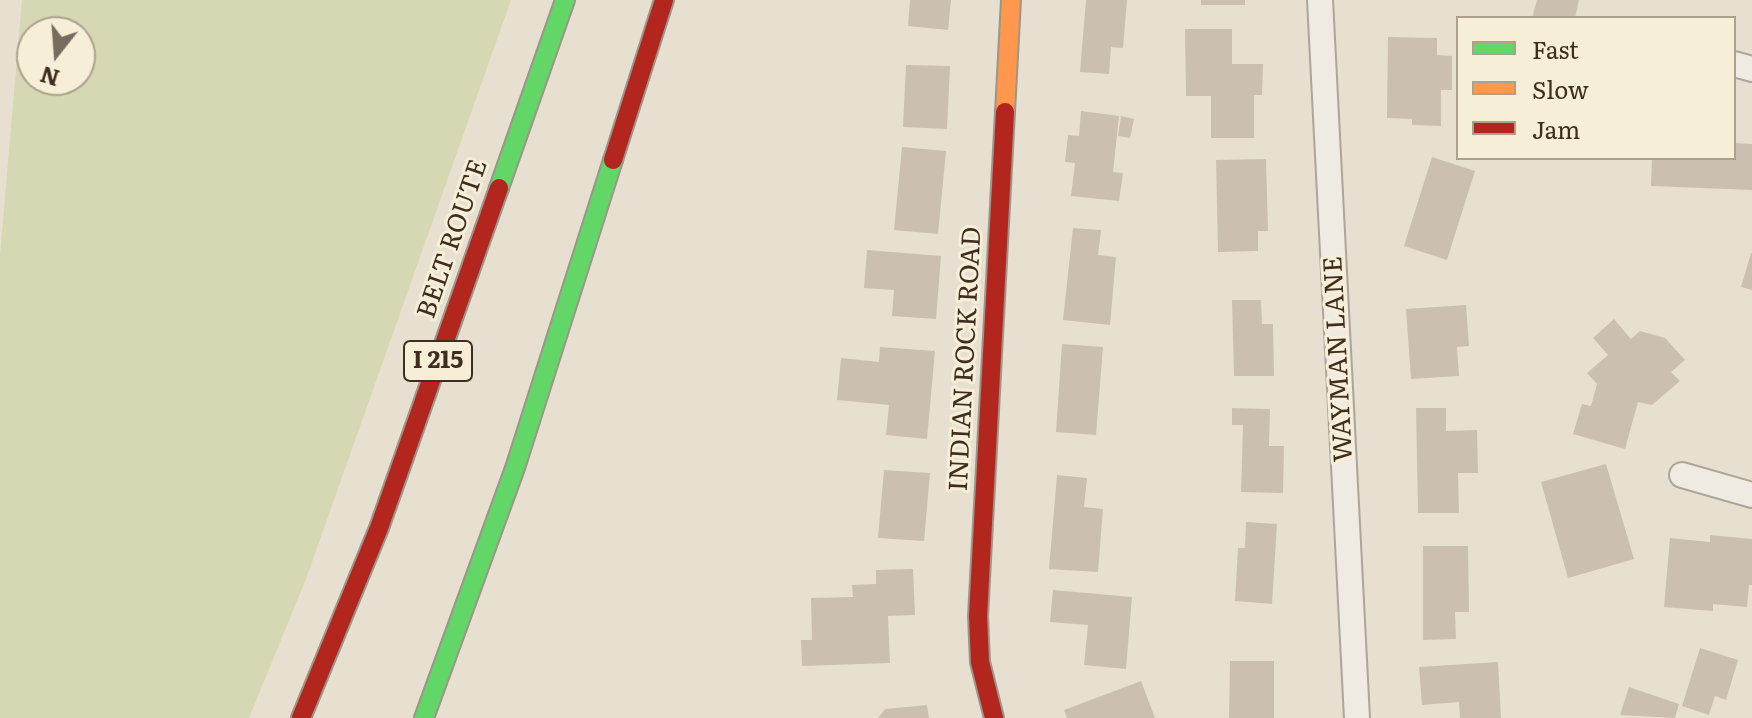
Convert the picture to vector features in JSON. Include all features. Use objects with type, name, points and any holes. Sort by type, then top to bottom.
[{"type":"main road","name":"BELT ROUTE","points":[[301,718],[379,528],[565,0]]},
{"type":"main road","points":[[424,718],[515,468],[664,0]]},
{"type":"main road","name":"INDIAN ROCK ROAD","points":[[994,718],[980,662],[978,616],[1011,0]]},
{"type":"street","name":"WAYMAN LANE","points":[[1320,0],[1357,718]]},
{"type":"street","points":[[1682,475],[1752,495]]},
{"type":"green space","points":[[22,0],[511,0],[306,579],[249,718],[0,718],[0,255],[16,70],[16,96],[96,96],[96,16],[21,16]]},
{"type":"building","points":[[910,0],[951,0],[948,30],[908,26]]},
{"type":"building","points":[[1086,0],[1127,0],[1123,48],[1111,47],[1109,74],[1080,72]]},
{"type":"building","points":[[1201,0],[1245,0],[1245,5],[1201,5]]},
{"type":"building","points":[[1537,0],[1579,0],[1575,16],[1533,16]]},
{"type":"building","points":[[1185,29],[1232,29],[1232,64],[1263,64],[1262,95],[1254,95],[1254,138],[1211,138],[1211,96],[1186,96]]},
{"type":"building","points":[[1388,37],[1437,38],[1437,55],[1452,56],[1452,90],[1441,90],[1441,126],[1412,125],[1412,119],[1387,118]]},
{"type":"building","points":[[906,65],[950,66],[947,129],[903,127]]},
{"type":"building","points":[[1081,111],[1119,116],[1113,172],[1123,173],[1119,201],[1071,196],[1075,163],[1065,162],[1068,135],[1079,136]]},
{"type":"building","points":[[1121,116],[1134,119],[1130,138],[1118,136]]},
{"type":"building","points":[[1736,143],[1752,144],[1752,190],[1651,186],[1652,160],[1736,160]]},
{"type":"building","points":[[902,147],[946,151],[938,234],[894,230]]},
{"type":"building","points":[[1432,157],[1475,171],[1447,260],[1404,246]]},
{"type":"building","points":[[1266,159],[1268,231],[1258,231],[1258,251],[1218,252],[1216,160]]},
{"type":"building","points":[[1073,228],[1101,230],[1098,255],[1116,257],[1110,325],[1063,320]]},
{"type":"building","points":[[867,250],[941,256],[936,319],[892,316],[894,290],[864,288]]},
{"type":"building","points":[[1752,253],[1752,290],[1741,287]]},
{"type":"building","points":[[1232,300],[1261,300],[1262,324],[1273,324],[1274,376],[1234,376]]},
{"type":"building","points":[[1466,305],[1469,346],[1457,347],[1459,376],[1411,379],[1406,309]]},
{"type":"building","points":[[1614,319],[1631,339],[1640,331],[1665,338],[1685,360],[1671,372],[1680,381],[1652,405],[1638,402],[1625,449],[1573,434],[1582,404],[1591,406],[1597,384],[1587,373],[1608,355],[1593,338]]},
{"type":"building","points":[[1062,344],[1103,347],[1096,435],[1056,432]]},
{"type":"building","points":[[880,347],[935,351],[927,439],[886,435],[889,405],[837,400],[841,358],[879,362]]},
{"type":"building","points":[[1232,408],[1270,409],[1269,446],[1284,446],[1283,493],[1241,492],[1243,425],[1232,425]]},
{"type":"building","points":[[1416,408],[1446,408],[1446,431],[1477,430],[1478,473],[1458,473],[1459,513],[1418,513]]},
{"type":"building","points":[[1606,464],[1634,559],[1568,578],[1541,482]]},
{"type":"building","points":[[884,470],[930,473],[924,541],[878,538]]},
{"type":"building","points":[[1057,475],[1087,478],[1084,507],[1103,509],[1098,572],[1049,569]]},
{"type":"building","points":[[1246,522],[1277,524],[1272,604],[1235,601],[1238,548],[1245,548]]},
{"type":"building","points":[[1710,535],[1752,539],[1752,585],[1749,585],[1747,607],[1713,604],[1713,611],[1664,607],[1670,538],[1710,542]]},
{"type":"building","points":[[1423,546],[1468,546],[1469,612],[1455,612],[1456,639],[1423,640]]},
{"type":"building","points":[[913,569],[915,615],[888,616],[890,663],[802,666],[801,640],[812,640],[811,598],[853,597],[852,585],[876,584],[876,570]]},
{"type":"building","points":[[1053,590],[1132,597],[1126,669],[1084,665],[1088,625],[1050,622]]},
{"type":"building","points":[[1700,648],[1738,660],[1726,700],[1715,696],[1709,715],[1682,706]]},
{"type":"building","points":[[1230,661],[1274,661],[1274,718],[1229,718]]},
{"type":"building","points":[[1498,662],[1501,718],[1460,718],[1459,702],[1422,705],[1419,667]]},
{"type":"building","points":[[1141,681],[1155,718],[1067,718],[1064,710]]},
{"type":"building","points":[[1629,687],[1679,704],[1675,718],[1620,715]]},
{"type":"building","points":[[927,705],[929,718],[878,718],[885,709]]},
{"type":"traffic: fast","points":[[499,188],[565,0]]},
{"type":"traffic: fast","points":[[424,718],[515,468],[613,160]]},
{"type":"traffic: slow","points":[[1005,112],[1011,0]]},
{"type":"traffic: jam","points":[[613,160],[664,0]]},
{"type":"traffic: jam","points":[[994,718],[980,662],[978,616],[1005,112]]},
{"type":"traffic: jam","points":[[301,718],[379,528],[499,188]]}]
